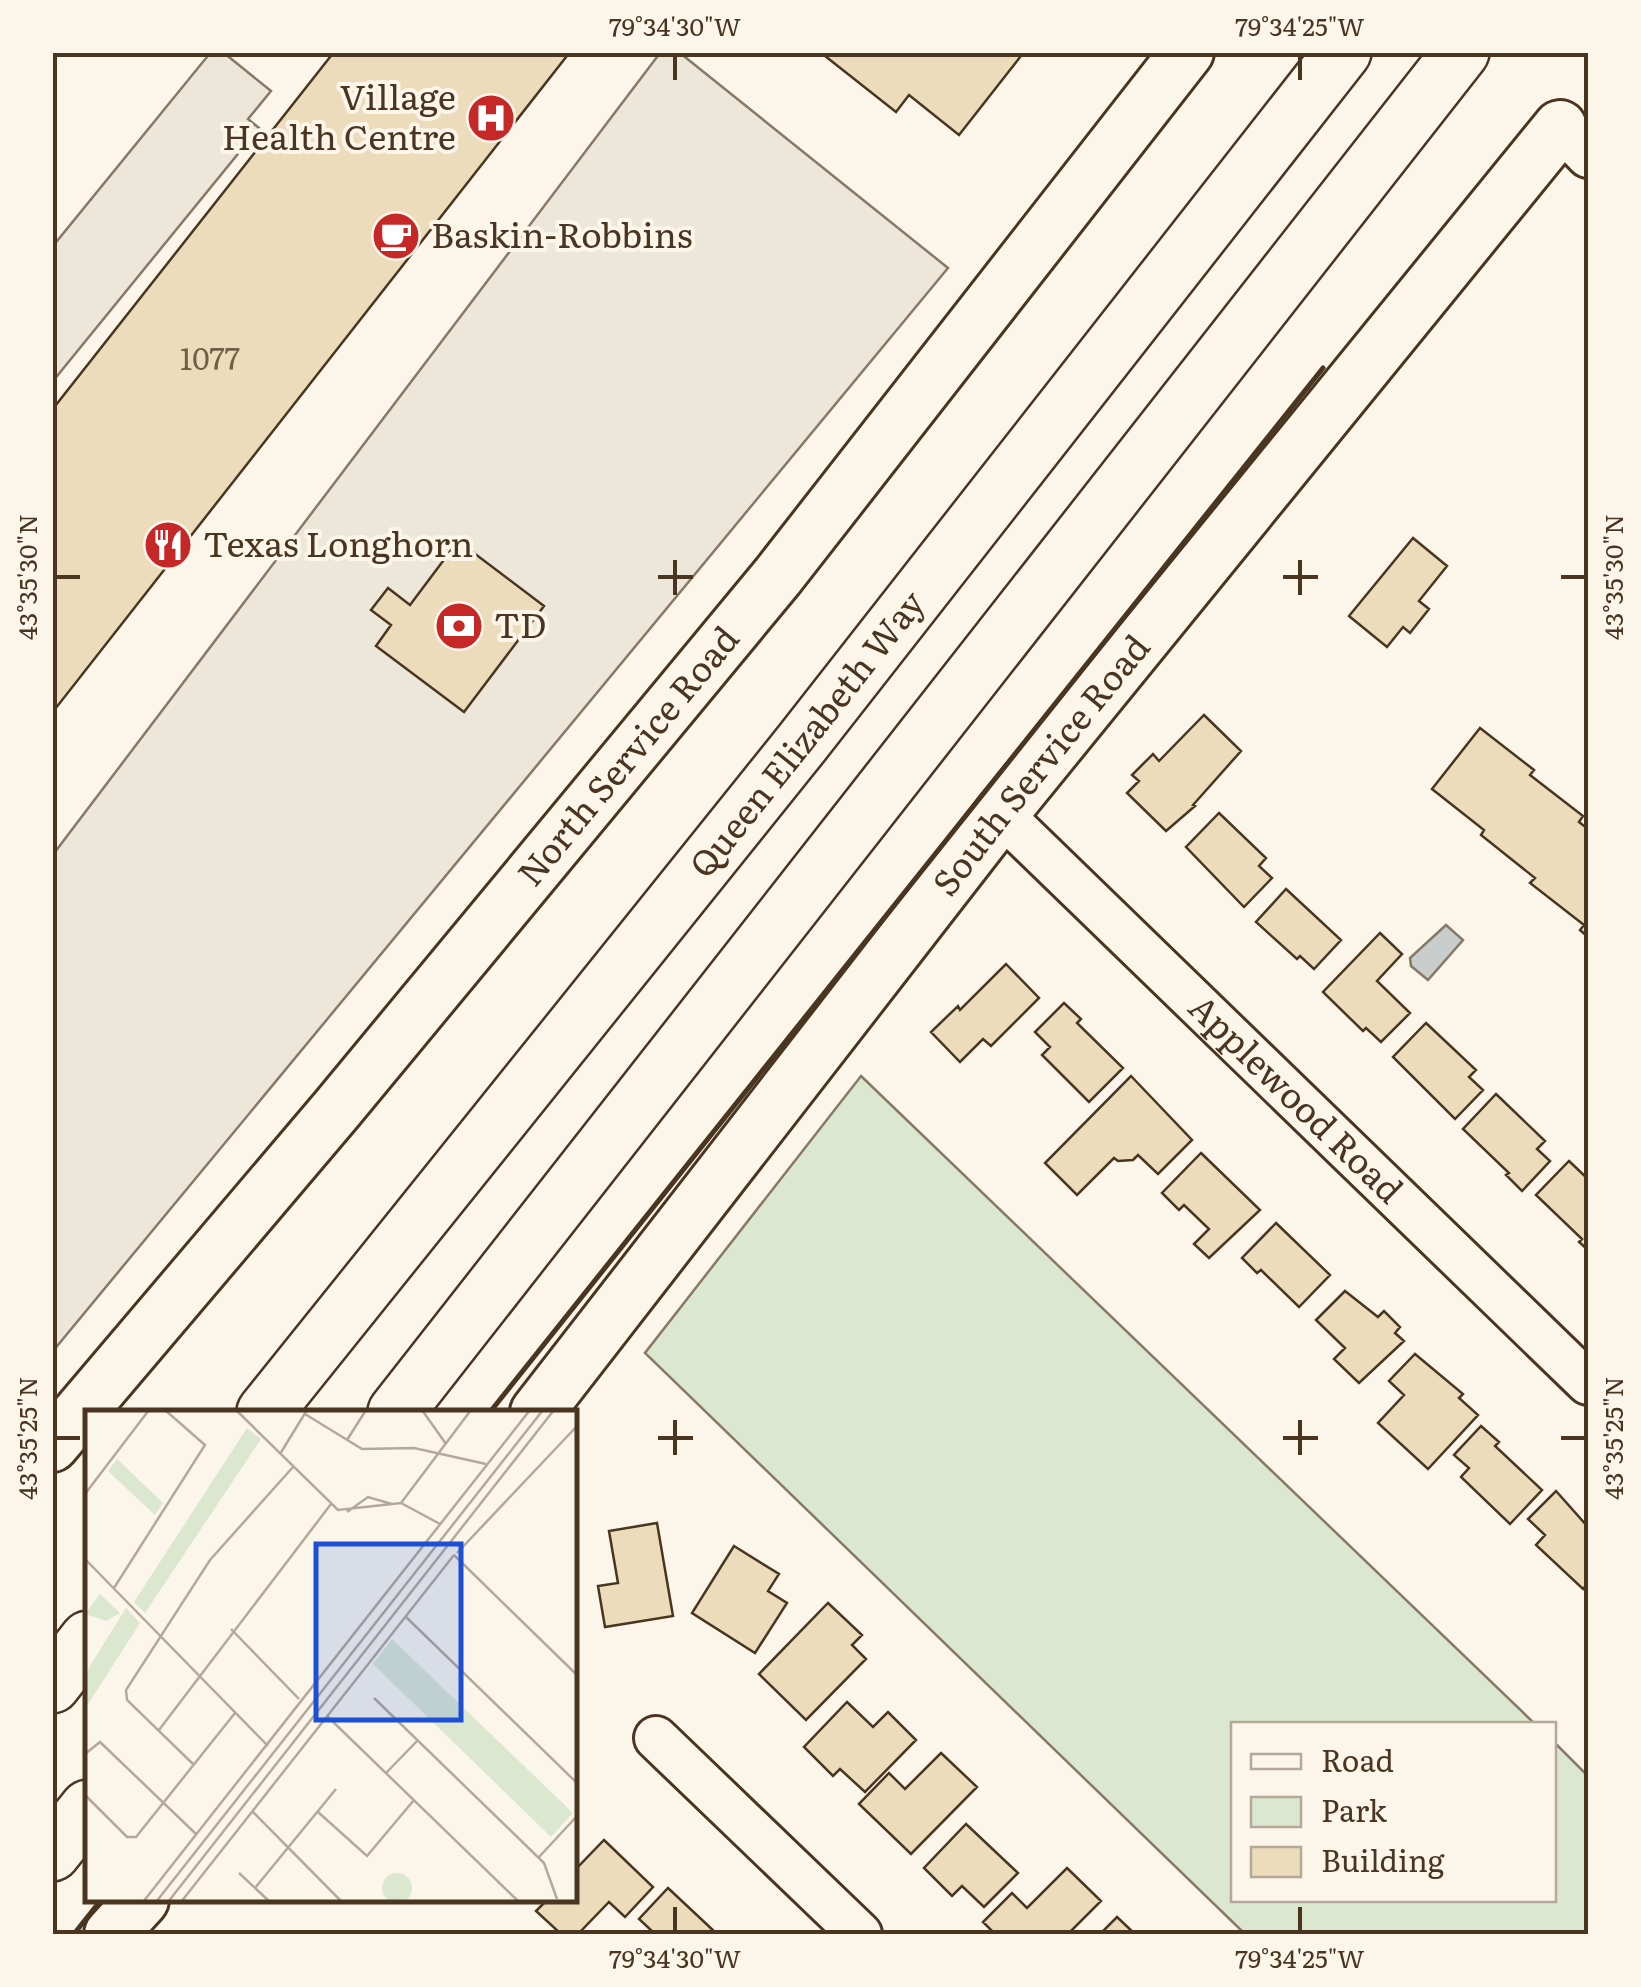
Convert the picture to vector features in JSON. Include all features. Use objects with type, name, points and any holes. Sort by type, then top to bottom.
[{"type":"highway","name":"Queen Elizabeth Way","points":[[266,1410],[802,743],[1343,52]]},
{"type":"highway","points":[[398,1410],[1461,52]]},
{"type":"highway","points":[[52,1685],[85,1643]]},
{"type":"highway","points":[[52,1853],[85,1812]]},
{"type":"main road","name":"North Service Road","points":[[52,1445],[338,1109],[778,576],[1186,52]]},
{"type":"main road","name":"South Service Road","points":[[538,1410],[1002,814],[1574,141]]},
{"type":"street","name":"Applewood Road","points":[[1002,814],[1588,1383]]},
{"type":"street","points":[[656,1738],[860,1934]]},
{"type":"green space","points":[[861,1076],[1533,1722],[1231,1722],[1231,1902],[1556,1902],[1556,1744],[1588,1776],[1588,1934],[1245,1934],[645,1353]]},
{"type":"shaded area","points":[[211,52],[224,53],[271,91],[248,119],[259,128],[53,381],[53,246]]},
{"type":"shaded area","points":[[660,53],[680,53],[948,268],[53,1351],[52,856]]},
{"type":"shaded area","points":[[1446,925],[1463,940],[1428,980],[1411,966],[1410,958]]},
{"type":"building","points":[[334,52],[570,52],[52,713],[52,410]]},
{"type":"building","points":[[820,52],[1024,52],[959,135],[909,95],[896,112]]},
{"type":"building","points":[[1413,538],[1447,566],[1419,601],[1429,609],[1410,633],[1403,627],[1387,647],[1349,616]]},
{"type":"building","points":[[458,541],[544,606],[464,712],[376,646],[391,625],[371,610],[388,588],[410,605]]},
{"type":"building","points":[[1204,715],[1241,751],[1195,806],[1166,831],[1127,793],[1139,781],[1132,775],[1153,754],[1159,761]]},
{"type":"building","points":[[1480,728],[1534,770],[1530,775],[1583,816],[1579,822],[1588,829],[1588,937],[1580,930],[1584,925],[1530,883],[1535,878],[1432,789]]},
{"type":"building","points":[[1219,813],[1266,858],[1259,866],[1272,878],[1244,907],[1186,847]]},
{"type":"building","points":[[1286,889],[1341,940],[1314,969],[1256,922]]},
{"type":"building","points":[[1380,933],[1402,954],[1377,981],[1410,1013],[1381,1042],[1366,1028],[1363,1031],[1323,992]]},
{"type":"building","points":[[1006,964],[1039,998],[991,1046],[983,1039],[960,1062],[931,1032],[958,1006],[960,1010]]},
{"type":"building","points":[[1064,1003],[1081,1019],[1077,1023],[1123,1068],[1089,1102],[1042,1055],[1050,1047],[1035,1032]]},
{"type":"building","points":[[1426,1023],[1476,1070],[1469,1077],[1483,1090],[1455,1119],[1393,1057]]},
{"type":"building","points":[[1131,1076],[1192,1140],[1158,1174],[1138,1155],[1133,1160],[1114,1158],[1077,1195],[1045,1163]]},
{"type":"building","points":[[1496,1094],[1545,1141],[1537,1149],[1550,1161],[1522,1191],[1463,1129]]},
{"type":"building","points":[[1201,1153],[1260,1210],[1209,1258],[1194,1244],[1209,1229],[1184,1205],[1179,1210],[1162,1193]]},
{"type":"building","points":[[1569,1161],[1588,1179],[1588,1250],[1579,1242],[1582,1239],[1536,1195]]},
{"type":"building","points":[[1276,1223],[1330,1275],[1299,1307],[1261,1270],[1257,1273],[1242,1258]]},
{"type":"building","points":[[1345,1291],[1378,1317],[1384,1311],[1400,1327],[1395,1333],[1404,1341],[1359,1383],[1334,1359],[1345,1348],[1316,1320]]},
{"type":"building","points":[[1415,1354],[1463,1394],[1459,1398],[1478,1415],[1428,1469],[1378,1423],[1404,1395],[1389,1381]]},
{"type":"building","points":[[1481,1426],[1499,1442],[1495,1446],[1542,1490],[1510,1524],[1461,1477],[1469,1468],[1454,1455]]},
{"type":"building","points":[[1556,1491],[1588,1527],[1588,1583],[1583,1589],[1536,1545],[1545,1535],[1528,1519]]},
{"type":"building","points":[[657,1523],[673,1616],[605,1627],[598,1586],[618,1583],[609,1531]]},
{"type":"building","points":[[734,1546],[779,1574],[768,1591],[787,1603],[755,1653],[692,1613]]},
{"type":"building","points":[[828,1603],[862,1635],[852,1645],[866,1659],[806,1720],[759,1674]]},
{"type":"building","points":[[847,1702],[873,1727],[888,1712],[916,1740],[865,1792],[840,1769],[833,1776],[804,1747]]},
{"type":"building","points":[[941,1753],[977,1787],[911,1854],[859,1804],[889,1773],[905,1789]]},
{"type":"building","points":[[966,1824],[1018,1873],[984,1907],[962,1886],[952,1896],[924,1868]]},
{"type":"building","points":[[604,1840],[653,1887],[625,1917],[609,1902],[578,1934],[561,1934],[536,1911],[545,1902],[578,1902],[578,1867]]},
{"type":"building","points":[[1067,1868],[1101,1901],[1068,1934],[995,1934],[983,1922],[1012,1893],[1027,1908]]},
{"type":"building","points":[[668,1888],[716,1933],[649,1934],[652,1931],[639,1919]]},
{"type":"building","points":[[1117,1917],[1135,1934],[1100,1934]]},
{"type":"wall","points":[[492,1410],[1323,368]]},
{"type":"wall","points":[[74,1934],[99,1902]]},
{"type":"place","name":"Village Health Centre","points":[[491,118]]},
{"type":"place","name":"Baskin-Robbins","points":[[396,236]]},
{"type":"place","name":"Texas Longhorn","points":[[168,545]]},
{"type":"place","name":"TD","points":[[459,626]]}]
